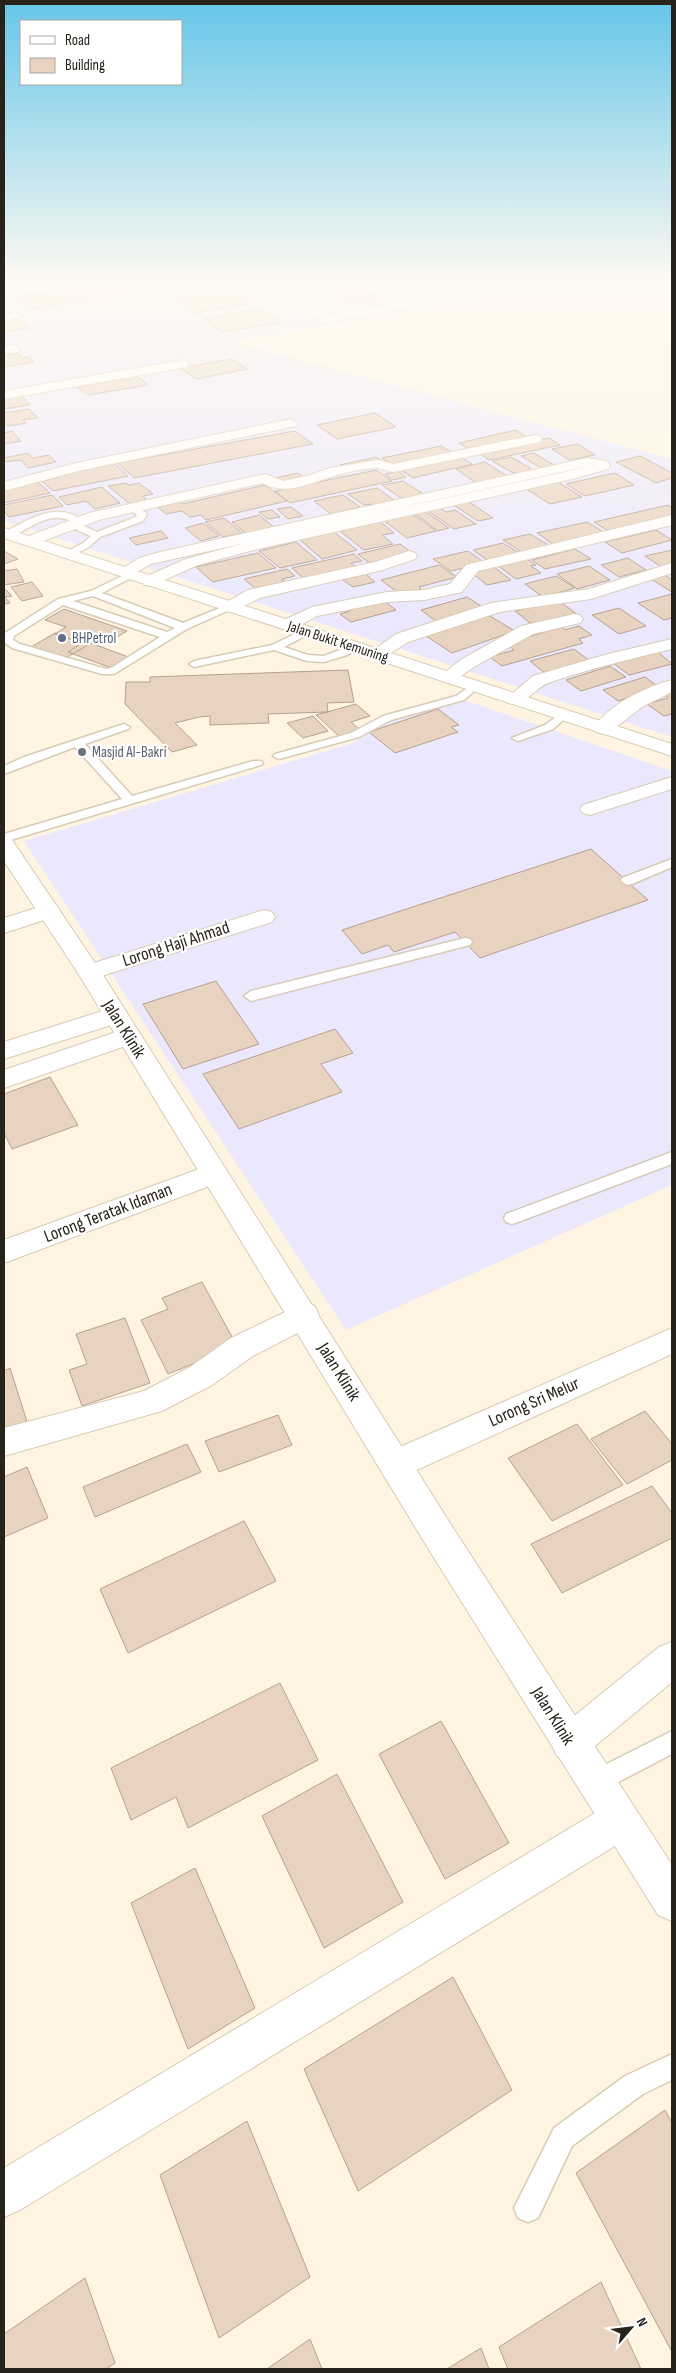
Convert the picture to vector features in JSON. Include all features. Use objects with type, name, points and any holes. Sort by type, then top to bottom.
[{"type":"street","points":[[4,395],[17,393]]},
{"type":"street","points":[[4,487],[76,467],[291,423]]},
{"type":"street","points":[[30,541],[75,523],[131,507],[264,478],[275,484],[284,485],[314,479],[330,472],[378,464],[393,468],[535,439]]},
{"type":"street","points":[[129,573],[145,562],[160,557],[515,483],[255,545],[192,562],[151,580]]},
{"type":"street","points":[[288,625],[312,612],[387,597],[424,595],[456,588],[472,568],[672,520]]},
{"type":"street","name":"Jalan Bukit Kemuning","points":[[6,533],[672,750]]},
{"type":"street","points":[[231,606],[254,594],[379,566],[409,556]]},
{"type":"street","points":[[377,654],[402,638],[497,607],[591,594],[672,568]]},
{"type":"street","points":[[497,607],[527,630]]},
{"type":"street","points":[[448,677],[468,663],[527,630],[574,619]]},
{"type":"street","points":[[515,699],[539,680],[614,658],[672,644]]},
{"type":"street","points":[[603,728],[618,713],[634,702],[672,686]]},
{"type":"street","points":[[590,809],[672,783]]},
{"type":"street","name":"Jalan Klinik","points":[[4,845],[89,972],[212,1174],[304,1315],[448,1550],[672,1901]]},
{"type":"street","points":[[4,926],[49,911]]},
{"type":"street","name":"Lorong Haji Ahmad","points":[[89,972],[264,917]]},
{"type":"street","points":[[4,1051],[122,1025]]},
{"type":"street","points":[[4,1080],[122,1025]]},
{"type":"street","name":"Lorong Teratak Idaman","points":[[4,1252],[212,1174]]},
{"type":"street","points":[[4,1442],[151,1402],[201,1376],[242,1347],[304,1315]]},
{"type":"street","name":"Lorong Sri Melur","points":[[396,1464],[672,1340]]},
{"type":"street","points":[[570,1743],[672,1659]]},
{"type":"street","points":[[4,2194],[620,1821]]},
{"type":"lane","points":[[69,554],[86,545],[97,535],[140,520],[142,514],[131,507]]},
{"type":"lane","points":[[6,533],[56,514],[97,535]]},
{"type":"lane","points":[[129,573],[94,593],[62,601],[9,635],[8,641],[21,648],[106,672],[114,671],[183,627],[231,606]]},
{"type":"lane","points":[[94,593],[183,627]]},
{"type":"lane","points":[[62,601],[168,636]]},
{"type":"lane","points":[[194,664],[275,647],[307,631]]},
{"type":"lane","points":[[275,647],[297,655],[328,660],[338,658],[356,647]]},
{"type":"lane","points":[[279,756],[355,736],[387,718],[460,698],[475,686]]},
{"type":"lane","points":[[518,738],[548,727],[563,715]]},
{"type":"lane","points":[[4,770],[28,759],[124,727]]},
{"type":"lane","points":[[78,743],[130,800]]},
{"type":"lane","points":[[4,838],[256,763]]},
{"type":"lane","points":[[627,882],[672,863]]},
{"type":"lane","points":[[251,996],[465,942]]},
{"type":"lane","points":[[512,1218],[672,1158]]},
{"type":"lane","points":[[595,1782],[672,1742]]},
{"type":"lane","points":[[528,2208],[563,2137],[634,2085],[672,2067]]},
{"type":"shaded area","points":[[4,393],[422,393],[672,459],[672,737],[4,521]]},
{"type":"shaded area","points":[[467,701],[672,771],[672,1185],[346,1330],[24,841],[353,743],[389,721]]},
{"type":"building","points":[[85,393],[102,393],[88,395]]},
{"type":"building","points":[[21,395],[30,405],[4,409],[4,397]]},
{"type":"building","points":[[29,409],[38,418],[23,420],[26,423],[9,426],[4,423],[4,413]]},
{"type":"building","points":[[375,413],[396,427],[337,439],[317,425]]},
{"type":"building","points":[[516,430],[528,438],[471,450],[459,443]]},
{"type":"building","points":[[12,431],[21,441],[4,444],[4,433]]},
{"type":"building","points":[[295,431],[313,444],[134,478],[118,463]]},
{"type":"building","points":[[549,438],[560,445],[489,460],[479,453]]},
{"type":"building","points":[[578,444],[595,455],[569,460],[552,449]]},
{"type":"building","points":[[441,446],[453,453],[394,466],[382,458]]},
{"type":"building","points":[[28,453],[33,458],[49,455],[56,462],[28,468],[21,460],[4,462],[4,458]]},
{"type":"building","points":[[534,453],[554,465],[541,468],[521,456]]},
{"type":"building","points":[[459,456],[472,464],[413,478],[399,469]]},
{"type":"building","points":[[640,456],[672,473],[672,478],[656,483],[616,462]]},
{"type":"building","points":[[376,457],[382,461],[346,469],[340,465]]},
{"type":"building","points":[[511,457],[535,471],[517,475],[492,461]]},
{"type":"building","points":[[485,462],[508,477],[478,484],[456,469]]},
{"type":"building","points":[[114,463],[128,476],[53,491],[42,481],[60,477],[57,474]]},
{"type":"building","points":[[376,470],[392,481],[290,503],[275,491]]},
{"type":"building","points":[[398,471],[406,477],[393,480],[385,474]]},
{"type":"building","points":[[298,473],[306,479],[281,485],[272,479]]},
{"type":"building","points":[[615,473],[634,485],[585,496],[566,484]]},
{"type":"building","points":[[403,481],[425,495],[404,500],[382,485]]},
{"type":"building","points":[[38,482],[50,493],[4,503],[4,489]]},
{"type":"building","points":[[558,482],[582,497],[550,504],[526,489]]},
{"type":"building","points":[[126,483],[129,485],[139,483],[153,494],[143,496],[147,500],[130,504],[108,486]]},
{"type":"building","points":[[265,485],[287,501],[206,520],[201,515],[190,517],[182,511],[166,514],[158,507],[180,502],[182,504]]},
{"type":"building","points":[[102,487],[120,503],[95,509],[86,501],[67,505],[59,497]]},
{"type":"building","points":[[377,488],[398,503],[377,508],[372,504],[364,505],[348,494]]},
{"type":"building","points":[[52,495],[63,506],[9,517],[4,511],[4,505]]},
{"type":"building","points":[[343,495],[360,507],[331,514],[314,501]]},
{"type":"building","points":[[468,501],[493,518],[478,521],[452,504]]},
{"type":"building","points":[[668,505],[672,508],[672,518],[610,532],[594,522]]},
{"type":"building","points":[[291,507],[303,516],[288,519],[277,509]]},
{"type":"building","points":[[439,507],[446,512],[455,510],[476,524],[454,529],[427,510]]},
{"type":"building","points":[[272,510],[280,517],[268,519],[259,512]]},
{"type":"building","points":[[425,511],[449,528],[438,531],[414,513]]},
{"type":"building","points":[[412,514],[436,531],[407,538],[383,520]]},
{"type":"building","points":[[259,515],[275,528],[248,535],[232,522]]},
{"type":"building","points":[[224,518],[242,533],[223,537],[205,522]]},
{"type":"building","points":[[381,522],[394,533],[382,535],[393,544],[364,550],[340,531]]},
{"type":"building","points":[[587,522],[605,533],[554,545],[537,533]]},
{"type":"building","points":[[203,523],[219,536],[201,541],[185,528]]},
{"type":"building","points":[[656,530],[672,540],[622,553],[605,542]]},
{"type":"building","points":[[161,531],[168,538],[136,545],[129,538]]},
{"type":"building","points":[[334,532],[357,550],[322,559],[299,539]]},
{"type":"building","points":[[530,534],[550,546],[523,553],[503,540]]},
{"type":"building","points":[[296,542],[317,560],[280,568],[259,551]]},
{"type":"building","points":[[503,543],[519,553],[489,561],[473,550]]},
{"type":"building","points":[[400,544],[412,553],[369,563],[358,554]]},
{"type":"building","points":[[575,549],[591,559],[545,569],[532,560]]},
{"type":"building","points":[[672,550],[672,565],[663,568],[645,556]]},
{"type":"building","points":[[4,551],[18,559],[4,564]]},
{"type":"building","points":[[468,551],[485,563],[451,571],[433,559]]},
{"type":"building","points":[[258,553],[276,568],[213,582],[196,567]]},
{"type":"building","points":[[354,554],[362,561],[351,563],[356,567],[304,579],[292,568]]},
{"type":"building","points":[[526,558],[536,565],[531,566],[541,573],[516,579],[497,565]]},
{"type":"building","points":[[628,558],[646,570],[619,577],[601,565]]},
{"type":"building","points":[[439,565],[457,577],[419,587],[422,590],[401,595],[381,580]]},
{"type":"building","points":[[589,566],[610,580],[577,589],[557,574]]},
{"type":"building","points":[[494,567],[511,580],[487,585],[471,572]]},
{"type":"building","points":[[17,569],[24,582],[4,585],[4,571]]},
{"type":"building","points":[[287,569],[295,576],[282,579],[287,583],[257,590],[244,579]]},
{"type":"building","points":[[366,574],[375,582],[353,587],[343,580]]},
{"type":"building","points":[[665,575],[672,580],[672,592],[651,579]]},
{"type":"building","points":[[556,576],[575,588],[543,597],[525,584]]},
{"type":"building","points":[[32,582],[43,596],[22,601],[11,587]]},
{"type":"building","points":[[4,588],[12,596],[5,597],[10,603],[4,604]]},
{"type":"building","points":[[672,594],[672,618],[664,620],[638,603]]},
{"type":"building","points":[[467,597],[484,608],[437,622],[421,610]]},
{"type":"building","points":[[382,599],[396,610],[351,622],[340,614],[350,611],[347,608]]},
{"type":"building","points":[[559,601],[578,615],[534,626],[515,611]]},
{"type":"building","points":[[619,608],[646,626],[619,634],[592,615]]},
{"type":"building","points":[[64,609],[127,631],[109,642],[96,638],[88,642],[131,658],[114,669],[68,652],[82,643],[55,634],[66,627],[45,620]]},
{"type":"building","points":[[488,615],[515,631],[452,653],[426,636]]},
{"type":"building","points":[[579,626],[592,635],[579,639],[583,643],[502,666],[490,657],[514,650],[506,643],[562,627],[565,630]]},
{"type":"building","points":[[55,633],[88,645],[64,659],[31,647]]},
{"type":"building","points":[[574,649],[591,662],[546,674],[530,661]]},
{"type":"building","points":[[658,652],[672,664],[629,675],[613,663]]},
{"type":"building","points":[[610,666],[626,677],[581,691],[566,680]]},
{"type":"building","points":[[348,670],[354,702],[327,703],[328,712],[268,714],[269,723],[210,725],[210,716],[175,723],[197,745],[172,752],[125,704],[126,682],[150,682],[150,677]]},
{"type":"building","points":[[645,677],[660,688],[618,701],[603,690]]},
{"type":"building","points":[[672,692],[672,714],[664,716],[647,704],[668,698],[664,694]]},
{"type":"building","points":[[356,704],[370,716],[351,722],[360,730],[339,736],[316,715]]},
{"type":"building","points":[[438,709],[459,725],[451,727],[458,732],[395,753],[369,732]]},
{"type":"building","points":[[313,716],[328,731],[303,738],[287,723]]},
{"type":"building","points":[[591,849],[648,900],[480,958],[455,932],[394,952],[388,945],[362,954],[342,930]]},
{"type":"building","points":[[216,981],[259,1044],[183,1069],[143,1004]]},
{"type":"building","points":[[335,1029],[353,1053],[321,1064],[342,1092],[239,1129],[203,1074]]},
{"type":"building","points":[[50,1077],[78,1125],[12,1149],[4,1133],[4,1094]]},
{"type":"building","points":[[202,1282],[237,1346],[168,1374],[141,1320],[168,1309],[162,1298]]},
{"type":"building","points":[[125,1318],[150,1383],[82,1406],[69,1370],[87,1364],[76,1334]]},
{"type":"building","points":[[10,1368],[29,1428],[4,1436],[4,1371]]},
{"type":"building","points":[[645,1411],[672,1444],[672,1460],[627,1484],[591,1439]]},
{"type":"building","points":[[278,1415],[292,1445],[219,1472],[205,1441]]},
{"type":"building","points":[[577,1424],[623,1485],[552,1521],[508,1458]]},
{"type":"building","points":[[187,1444],[201,1472],[95,1517],[83,1487]]},
{"type":"building","points":[[27,1467],[48,1518],[4,1537],[4,1477]]},
{"type":"building","points":[[652,1486],[672,1513],[672,1538],[562,1593],[531,1544]]},
{"type":"building","points":[[244,1521],[276,1581],[128,1653],[100,1589]]},
{"type":"building","points":[[280,1683],[318,1760],[188,1828],[176,1797],[131,1820],[111,1768]]},
{"type":"building","points":[[441,1721],[509,1843],[445,1879],[379,1754]]},
{"type":"building","points":[[337,1774],[403,1902],[324,1948],[262,1816]]},
{"type":"building","points":[[195,1868],[255,2008],[188,2049],[131,1903]]},
{"type":"building","points":[[453,1977],[512,2090],[358,2191],[304,2069]]},
{"type":"building","points":[[665,2110],[672,2123],[672,2352],[576,2173]]},
{"type":"building","points":[[247,2121],[310,2277],[219,2338],[160,2175]]},
{"type":"building","points":[[85,2278],[115,2363],[106,2369],[4,2369],[4,2334]]},
{"type":"building","points":[[601,2282],[641,2369],[508,2369],[499,2347]]},
{"type":"building","points":[[310,2339],[322,2369],[267,2369]]},
{"type":"building","points":[[481,2348],[489,2369],[447,2369]]},
{"type":"place","name":"BHPetrol","points":[[62,638]]},
{"type":"place","name":"Masjid Al-Bakri","points":[[82,752]]}]
